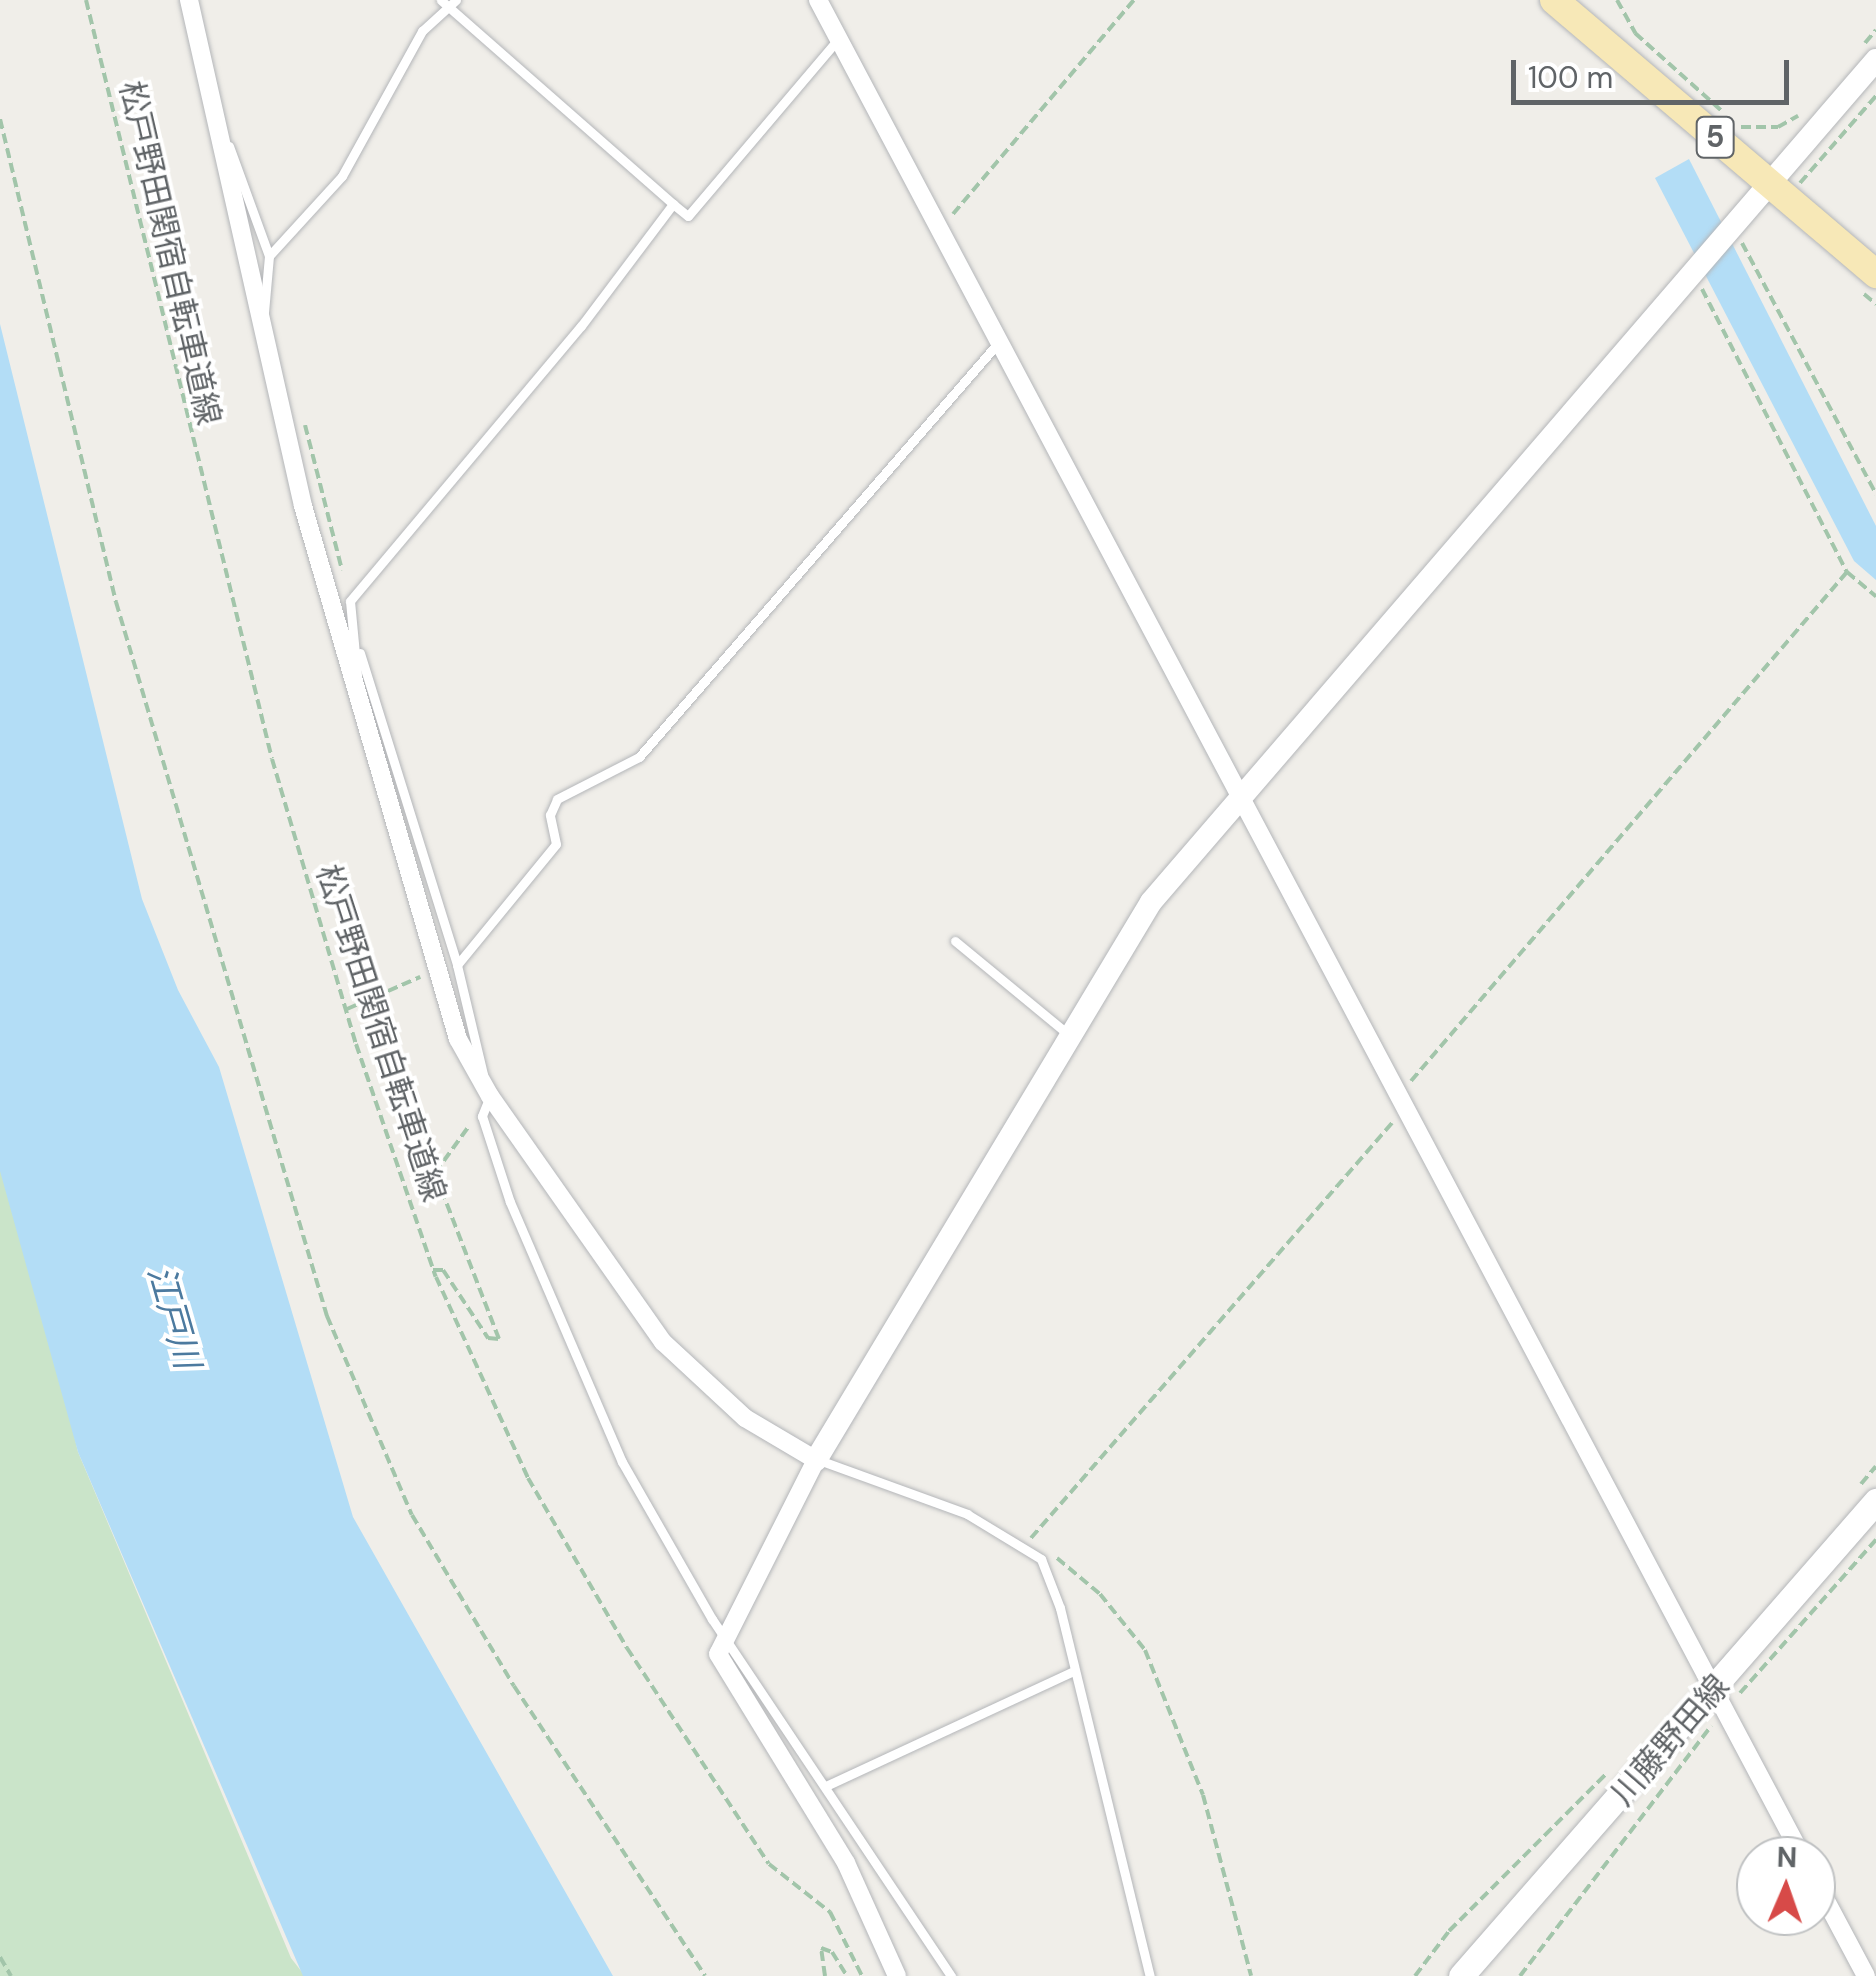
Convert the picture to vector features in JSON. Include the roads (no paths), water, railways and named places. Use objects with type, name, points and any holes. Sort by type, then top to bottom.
[{"type":"main road","name":"5","points":[[1554,0],[1876,274]]},
{"type":"main road","name":"川藤野田線","points":[[1461,1976],[1718,1700],[1863,1498]]},
{"type":"street","points":[[190,0],[261,325],[355,698],[434,970],[458,1039],[486,1089],[663,1342],[745,1418],[816,1460]]},
{"type":"street","points":[[818,0],[1791,1836]]},
{"type":"street","points":[[898,1976],[846,1863],[723,1667],[718,1654],[726,1634],[816,1460],[1068,1034],[1151,902],[1770,184],[1865,58]]},
{"type":"street","points":[[1836,1920],[1866,1976]]},
{"type":"lane","points":[[269,256],[342,176],[422,32],[449,2],[688,216],[838,39]]},
{"type":"lane","points":[[218,126],[245,177],[269,256],[261,325]]},
{"type":"lane","points":[[673,204],[581,326],[350,601],[359,650],[457,965],[486,1089],[483,1120],[510,1202],[622,1462],[726,1634],[952,1976]]},
{"type":"lane","points":[[457,965],[556,844],[550,815],[557,798],[639,757],[998,343]]},
{"type":"lane","points":[[355,698],[359,650]]},
{"type":"lane","points":[[955,940],[1068,1034]]},
{"type":"lane","points":[[816,1460],[930,1498],[1028,1541],[1051,1577],[1150,1976]]},
{"type":"lane","points":[[828,1785],[1074,1671]]},
{"type":"water","points":[[1689,159],[1876,526],[1876,580],[1854,561],[1655,178]]},
{"type":"water","name":"江戸川","points":[[0,324],[142,899],[178,990],[219,1067],[353,1517],[613,1976],[303,1976],[78,1452],[0,1171]]}]
